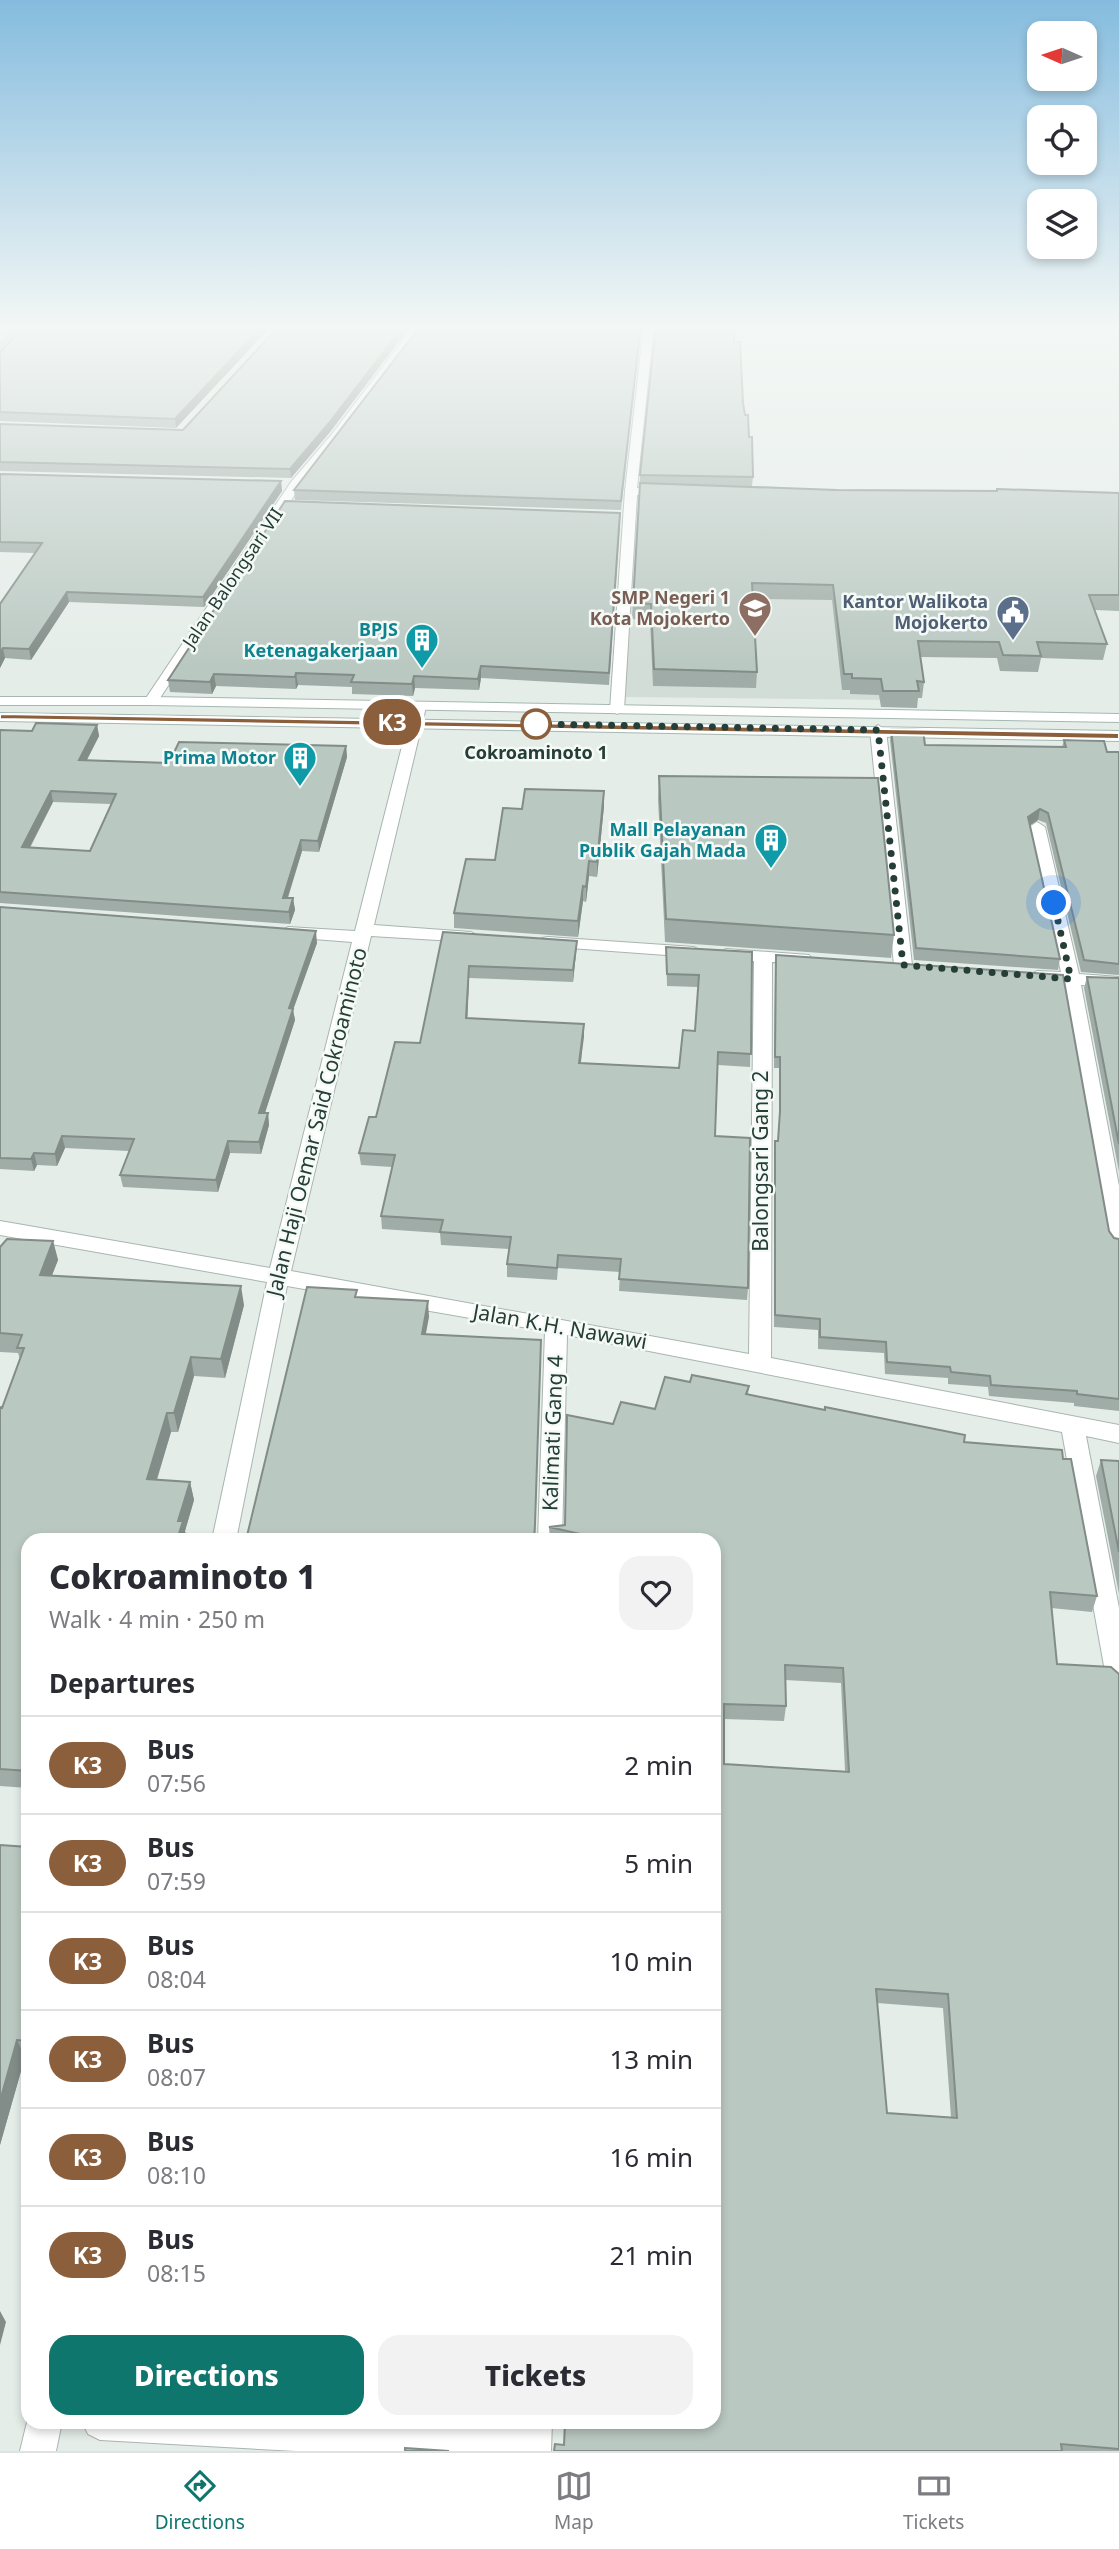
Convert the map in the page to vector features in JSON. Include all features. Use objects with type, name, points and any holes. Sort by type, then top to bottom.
[{"type":"street","name":"Jalan Balongsari VII","points":[[151,701],[289,505],[289,484],[334,438]]},
{"type":"street","points":[[617,710],[623,516],[631,491],[637,438]]},
{"type":"street","points":[[631,491],[685,492]]},
{"type":"street","points":[[0,701],[151,701],[417,715],[617,710],[657,718],[878,730],[1119,736]]},
{"type":"street","points":[[0,717],[417,715],[1119,718]]},
{"type":"street","name":"Jalan Haji Oemar Said Cokroaminoto","points":[[225,1533],[278,1279],[417,715]]},
{"type":"street","points":[[878,730],[903,965]]},
{"type":"street","points":[[1037,827],[1071,979],[1119,1242]]},
{"type":"street","points":[[268,930],[488,939]]},
{"type":"street","points":[[529,941],[827,960]]},
{"type":"street","name":"Balongsari Gang 2","points":[[760,1366],[763,956]]},
{"type":"street","points":[[1019,974],[1119,982]]},
{"type":"street","points":[[0,1255],[6,1229]]},
{"type":"street","name":"Jalan K.H. Nawawi","points":[[6,1229],[278,1279],[556,1325],[1119,1434]]},
{"type":"street","name":"Kalimati Gang 4","points":[[550,1533],[556,1325]]},
{"type":"street","points":[[1072,1425],[1119,1677]]},
{"type":"street","points":[[38,2451],[43,2429]]},
{"type":"street","points":[[268,2429],[533,2440]]},
{"type":"shaded area","name":"SMP Negeri 1 Kota Mojokerto","points":[[635,521],[891,526],[890,700],[625,697]]},
{"type":"building","points":[[0,438],[316,438],[290,469],[0,462]]},
{"type":"building","points":[[334,438],[628,438],[621,501],[294,490]]},
{"type":"building","points":[[644,438],[752,438],[753,477],[640,475]]},
{"type":"building","points":[[0,474],[281,481],[203,597],[67,592],[29,649],[3,648],[0,653],[0,604],[42,543],[0,542]]},
{"type":"building","points":[[640,483],[837,490],[997,489],[1119,493],[1119,595],[1089,595],[1107,644],[1037,642],[1041,656],[1003,655],[999,642],[918,641],[924,682],[917,681],[919,691],[883,691],[881,679],[852,678],[852,674],[844,674],[833,585],[752,583],[757,672],[654,669],[651,604],[633,603]]},
{"type":"building","points":[[285,501],[620,513],[609,673],[481,666],[478,679],[414,676],[412,684],[351,682],[354,675],[296,673],[295,677],[214,674],[210,682],[168,680]]},
{"type":"building","points":[[36,723],[97,725],[79,760],[169,763],[179,742],[346,746],[318,841],[301,840],[283,898],[293,898],[289,912],[0,892],[0,730],[32,731]],"holes":[[[51,791],[116,794],[90,851],[22,847]]]},
{"type":"building","points":[[891,729],[923,730],[925,745],[1066,747],[1064,740],[1104,741],[1107,752],[1119,752],[1119,964],[1084,960],[1048,813],[1040,809],[1028,817],[1060,959],[916,948]]},
{"type":"building","name":"Mall Pelayanan Publik Gajah Mada","points":[[659,776],[878,778],[894,935],[666,919]]},
{"type":"building","points":[[525,789],[604,791],[597,862],[589,861],[578,921],[454,913],[466,859],[495,860],[503,808],[522,809]]},
{"type":"building","points":[[0,907],[316,931],[289,1008],[293,1009],[259,1113],[268,1113],[259,1142],[228,1141],[216,1180],[120,1175],[134,1139],[62,1136],[55,1154],[34,1153],[31,1159],[0,1158]]},
{"type":"building","points":[[443,932],[577,941],[573,970],[469,966],[466,1018],[584,1024],[579,1063],[679,1068],[683,1030],[695,1031],[699,975],[667,974],[666,947],[752,952],[751,1054],[718,1052],[715,1136],[750,1138],[748,1288],[619,1279],[621,1259],[558,1255],[557,1268],[507,1264],[511,1237],[440,1232],[443,1220],[381,1216],[395,1155],[359,1153],[369,1117],[376,1117],[395,1042],[420,1043]]},
{"type":"building","points":[[776,955],[1063,975],[1109,1231],[1114,1238],[1119,1239],[1119,1399],[1077,1394],[1077,1391],[991,1385],[990,1376],[951,1372],[950,1367],[887,1362],[886,1342],[820,1337],[820,1319],[775,1315],[775,1141],[778,1141],[780,1111],[780,1057],[775,1057]]},
{"type":"building","points":[[1087,977],[1119,978],[1119,1144]]},
{"type":"building","points":[[7,1239],[53,1241],[40,1275],[241,1286],[221,1359],[191,1357],[174,1413],[167,1413],[147,1479],[190,1482],[178,1521],[183,1521],[179,1533],[21,1533],[21,1770],[0,1769],[0,1407],[2,1408],[24,1348],[17,1348],[22,1335],[0,1333],[0,1247]]},
{"type":"building","points":[[307,1287],[357,1290],[355,1297],[428,1301],[422,1334],[541,1340],[534,1533],[248,1533]]},
{"type":"building","points":[[692,1375],[749,1386],[746,1394],[965,1435],[964,1442],[1062,1450],[1063,1459],[1071,1459],[1097,1596],[1050,1592],[1057,1664],[1111,1667],[1119,1674],[1119,2449],[1061,2444],[1062,2451],[554,2451],[555,2444],[564,2445],[565,2429],[721,2429],[721,1533],[576,1533],[549,1527],[565,1525],[567,1415],[613,1424],[621,1402],[655,1409],[665,1377],[690,1382]],"holes":[[[785,1665],[843,1668],[849,1772],[724,1764],[724,1704],[786,1706]],[[876,1989],[948,1994],[957,2118],[887,2113]]]},
{"type":"building","points":[[1101,1460],[1119,1461],[1119,1552]]},
{"type":"building","points":[[0,1845],[21,1846],[21,2040],[17,2040],[0,2101]]},
{"type":"building","points":[[405,2448],[449,2451],[405,2451]]},
{"type":"bus line","name":"K3","points":[[0,717],[736,727],[1119,736]]},
{"type":"place","name":"SMP Negeri 1 Kota Mojokerto","points":[[755,638]]},
{"type":"place","name":"Kantor Walikota Mojokerto","points":[[1013,642]]},
{"type":"place","name":"BPJS Ketenagakerjaan","points":[[422,670]]},
{"type":"place","name":"Cokroaminoto 1","points":[[536,724]]},
{"type":"place","name":"Prima Motor","points":[[300,788]]},
{"type":"place","name":"Mall Pelayanan Publik Gajah Mada","points":[[771,870]]},
{"type":"route","points":[[536,724],[878,730],[903,965],[1071,979],[1054,903]]}]
